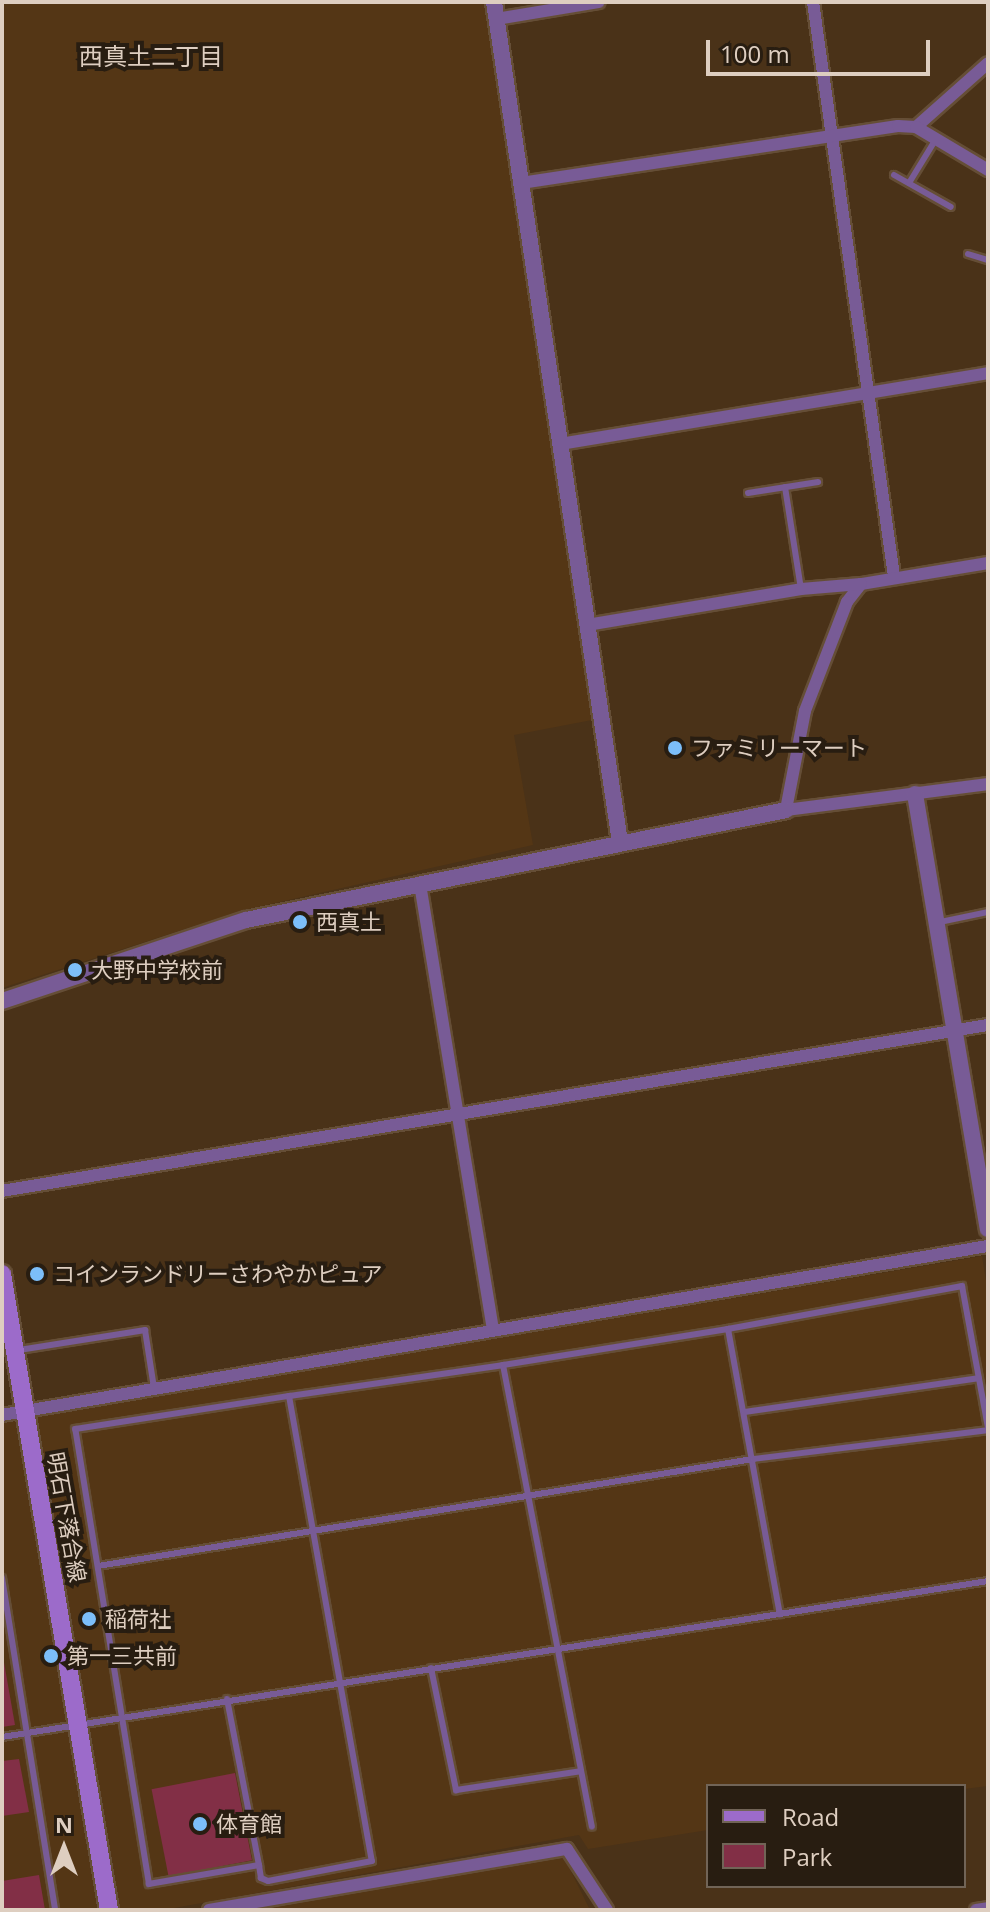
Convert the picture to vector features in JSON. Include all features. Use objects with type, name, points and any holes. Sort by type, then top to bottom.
[{"type":"main road","name":"明石下落合線","points":[[2,1274],[109,1910]]},
{"type":"street","points":[[599,2],[495,10],[620,842]]},
{"type":"street","points":[[813,2],[894,576]]},
{"type":"street","points":[[916,127],[988,63]]},
{"type":"street","points":[[521,183],[898,126],[916,127],[988,170]]},
{"type":"street","points":[[560,444],[988,373]]},
{"type":"street","points":[[587,625],[801,589],[861,584],[894,576],[988,563]]},
{"type":"street","points":[[786,810],[805,711],[847,602],[861,584]]},
{"type":"street","points":[[2,1001],[246,920],[786,810],[988,784]]},
{"type":"street","points":[[915,794],[988,1229]]},
{"type":"street","points":[[420,884],[493,1330]]},
{"type":"street","points":[[2,1191],[988,1025]]},
{"type":"street","points":[[2,1415],[988,1246]]},
{"type":"street","points":[[209,1910],[567,1849],[607,1910]]},
{"type":"street","points":[[976,1910],[988,1908]]},
{"type":"lane","points":[[909,183],[936,139]]},
{"type":"lane","points":[[894,175],[951,207]]},
{"type":"lane","points":[[968,254],[988,260]]},
{"type":"lane","points":[[748,493],[818,482]]},
{"type":"lane","points":[[785,487],[801,589]]},
{"type":"lane","points":[[936,923],[988,912]]},
{"type":"lane","points":[[98,1566],[753,1459],[988,1429],[962,1286],[728,1329],[75,1429],[149,1884],[259,1865]]},
{"type":"lane","points":[[728,1329],[780,1614]]},
{"type":"lane","points":[[15,1351],[145,1330],[154,1388]]},
{"type":"lane","points":[[503,1365],[592,1827]]},
{"type":"lane","points":[[744,1412],[979,1378]]},
{"type":"lane","points":[[227,1699],[261,1878],[268,1881],[372,1861],[289,1396]]},
{"type":"lane","points":[[2,1578],[55,1910]]},
{"type":"lane","points":[[2,1737],[78,1722],[988,1581]]},
{"type":"lane","points":[[431,1668],[456,1790],[581,1771]]},
{"type":"shaded area","points":[[2,2],[484,2],[592,720],[514,735],[533,845],[244,910],[2,988]]},
{"type":"shaded area","points":[[982,1256],[988,1293],[988,1786],[966,1789],[966,1784],[706,1784],[706,1830],[588,1849],[579,1835],[163,1910],[2,1910],[2,1422]]},
{"type":"shaded area","points":[[564,1857],[590,1910],[248,1910]]},
{"type":"green space","points":[[2,1651],[15,1725],[2,1727]]},
{"type":"green space","points":[[19,1759],[29,1812],[2,1816],[2,1761]]},
{"type":"green space","name":"体育館","points":[[235,1773],[252,1860],[169,1877],[152,1789]]},
{"type":"green space","points":[[39,1875],[45,1910],[2,1910],[2,1881]]},
{"type":"place","name":"ファミリーマート","points":[[675,748]]},
{"type":"place","name":"西真土","points":[[300,922]]},
{"type":"place","name":"大野中学校前","points":[[75,970]]},
{"type":"place","name":"コインランドリーさわやかピュア","points":[[37,1274]]},
{"type":"place","name":"稲荷社","points":[[89,1619]]},
{"type":"place","name":"第一三共前","points":[[51,1656]]},
{"type":"place","name":"体育館","points":[[200,1824]]},
{"type":"district","name":"西真土二丁目","points":[[151,56]]}]
